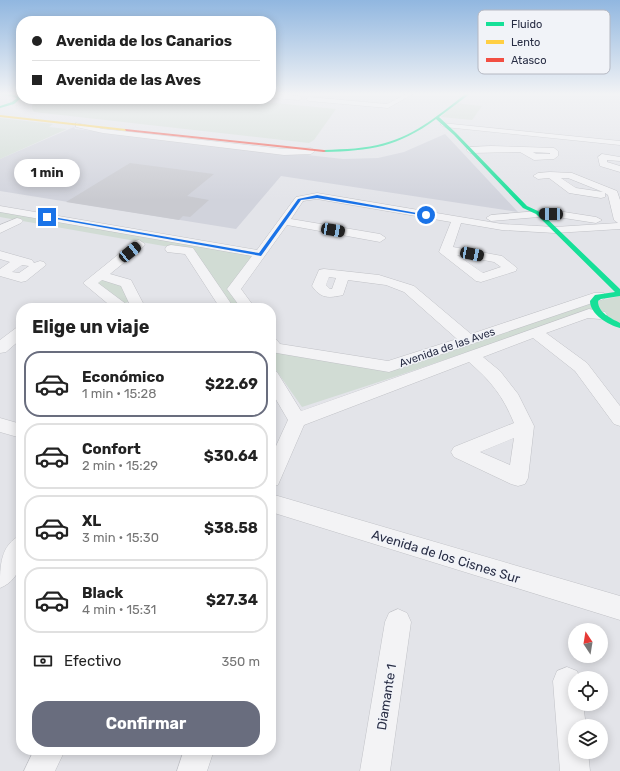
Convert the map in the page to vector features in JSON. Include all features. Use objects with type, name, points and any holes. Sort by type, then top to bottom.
[{"type":"main road","points":[[117,129],[311,151],[347,151],[369,149],[398,142],[421,129]]},
{"type":"main road","points":[[139,129],[164,134],[304,145],[344,146],[388,138],[410,129]]},
{"type":"main road","points":[[448,129],[455,134],[526,210],[540,230]]},
{"type":"main road","points":[[538,213],[553,235],[620,293]]},
{"type":"main road","points":[[620,293],[601,292],[594,300],[593,304],[595,310],[600,315],[620,326]]},
{"type":"street","points":[[476,129],[484,131]]},
{"type":"street","points":[[455,134],[484,131],[510,132],[617,143],[620,160],[602,157],[603,164],[620,169]]},
{"type":"street","points":[[470,150],[522,149]]},
{"type":"street","points":[[538,176],[569,175],[613,193],[620,220]]},
{"type":"street","points":[[215,290],[234,289],[300,200],[317,196],[461,220],[500,222],[540,230],[553,235],[602,224]]},
{"type":"street","points":[[0,209],[261,254]]},
{"type":"street","points":[[500,222],[526,210],[602,224],[620,225]]},
{"type":"street","points":[[0,218],[139,244],[189,251],[202,244]]},
{"type":"street","points":[[446,249],[461,220]]},
{"type":"street","points":[[0,230],[17,221]]},
{"type":"street","points":[[285,221],[345,232],[343,240],[365,244],[380,238]]},
{"type":"street","points":[[116,303],[90,283],[139,244]]},
{"type":"street","points":[[189,251],[224,303]]},
{"type":"street","points":[[0,255],[20,261]]},
{"type":"street","points":[[101,275],[126,283],[136,303]]},
{"type":"street","points":[[344,276],[387,280],[409,289],[470,348],[499,381],[512,398],[526,426]]},
{"type":"street","points":[[234,289],[244,303]]},
{"type":"street","name":"Avenida de las Aves","points":[[297,420],[402,381],[470,348],[601,292]]},
{"type":"street","name":"Avenida de las Aves","points":[[276,347],[389,367],[536,332],[584,314],[589,313],[600,315]]},
{"type":"street","points":[[536,332],[581,367],[620,419]]},
{"type":"street","points":[[9,345],[16,337]]},
{"type":"street","points":[[389,367],[402,381]]},
{"type":"street","points":[[276,384],[297,420],[276,468]]},
{"type":"street","points":[[0,425],[16,430]]},
{"type":"street","name":"Avenida de los Cisnes Sur","points":[[276,505],[620,608]]},
{"type":"street","points":[[0,576],[16,553]]},
{"type":"street","name":"Diamante 1","points":[[375,771],[398,622]]},
{"type":"street","points":[[567,681],[575,771]]},
{"type":"street","points":[[39,771],[47,755]]},
{"type":"street","points":[[192,771],[197,755]]},
{"type":"shaded area","points":[[0,129],[67,129],[0,159]]},
{"type":"shaded area","points":[[69,129],[343,159],[378,158],[404,152],[445,134],[518,212],[281,176],[236,229],[0,191],[0,159]]},
{"type":"shaded area","points":[[185,129],[322,129],[314,140],[309,143]]},
{"type":"shaded area","points":[[0,211],[256,255],[232,288],[242,303],[228,303],[192,251],[0,217]]},
{"type":"shaded area","points":[[101,278],[123,285],[133,300],[125,303],[95,282]]},
{"type":"shaded area","points":[[620,296],[620,324],[596,308],[302,407],[276,370],[276,347],[388,370],[590,303]]},
{"type":"building","points":[[130,163],[214,174],[187,196],[209,200],[190,217],[183,216],[179,220],[66,202]]},
{"type":"traffic: fast","points":[[324,151],[349,151],[388,144],[420,129]]},
{"type":"traffic: fast","points":[[449,129],[525,207],[538,213],[620,293]]},
{"type":"traffic: fast","points":[[620,294],[598,297],[594,301],[594,306],[602,316],[620,326]]},
{"type":"traffic: slow","points":[[117,129],[126,130]]},
{"type":"traffic: jam","points":[[126,130],[324,151]]},
{"type":"route","points":[[47,217],[261,254],[300,200],[307,197],[317,196],[426,215]]}]
